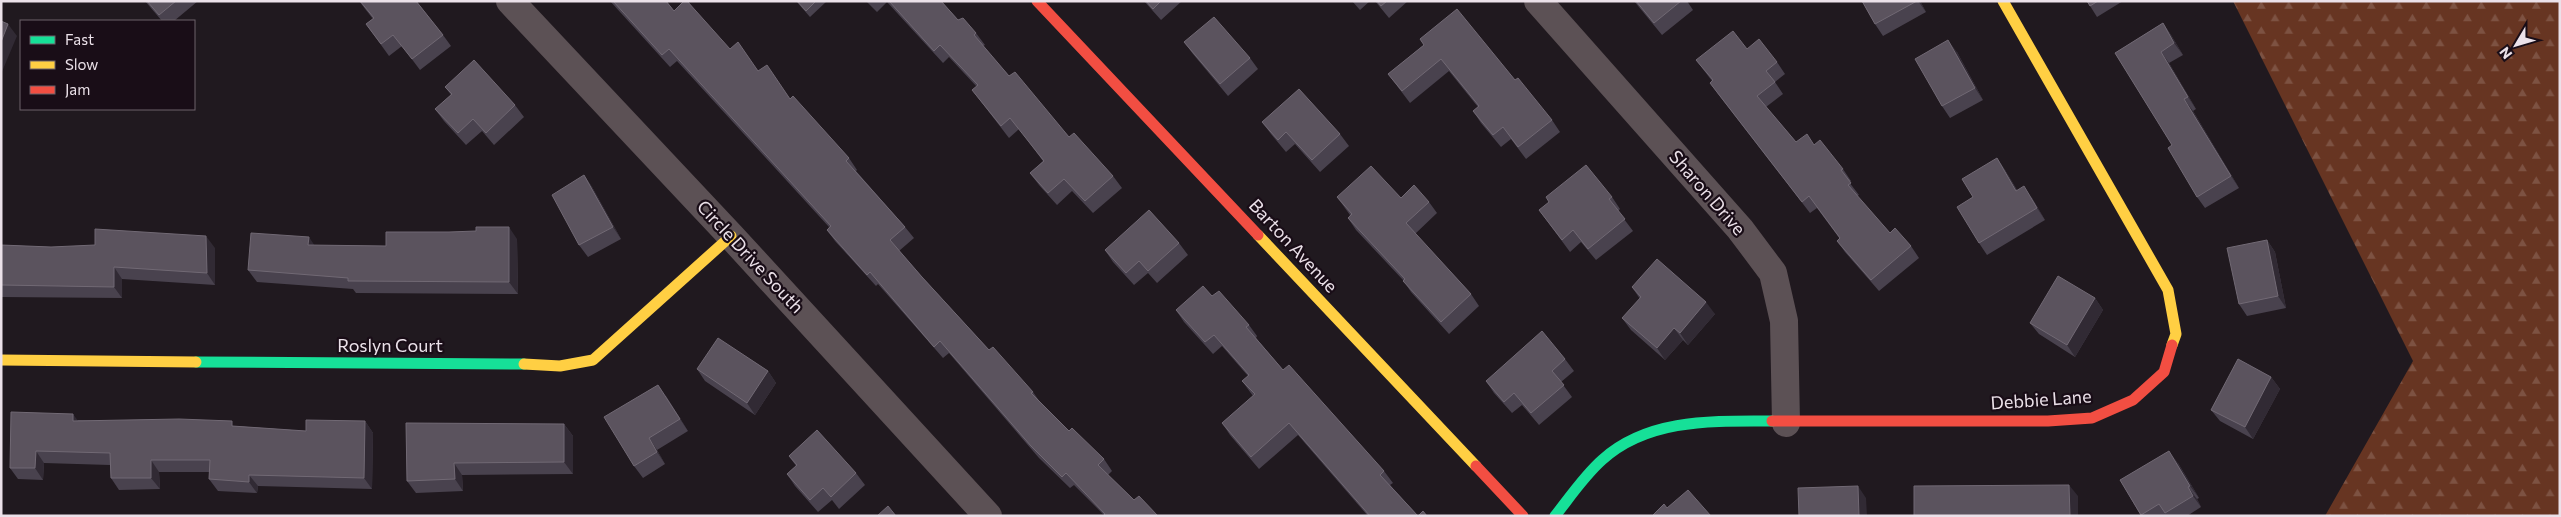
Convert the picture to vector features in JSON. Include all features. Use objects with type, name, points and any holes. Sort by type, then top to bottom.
[{"type":"street","name":"Circle Drive South","points":[[510,1],[731,236],[988,516]]},
{"type":"street","name":"Barton Avenue","points":[[1037,1],[1523,516]]},
{"type":"street","name":"Sharon Drive","points":[[1538,1],[1740,229],[1773,273],[1784,321],[1786,423]]},
{"type":"street","name":"Debbie Lane","points":[[1554,516],[1603,459],[1631,441],[1668,426],[1706,421],[1786,423],[2092,418],[2133,400],[2164,372],[2176,334],[2168,290],[2003,1]]},
{"type":"street","name":"Roslyn Court","points":[[1,360],[560,366],[592,360],[731,236]]},
{"type":"green space","points":[[2233,1],[2560,1],[2560,516],[2325,516],[2413,361]]},
{"type":"building","points":[[147,1],[176,1],[159,15]]},
{"type":"building","points":[[360,1],[416,1],[443,35],[412,59],[393,35],[381,44],[366,24],[374,18]]},
{"type":"building","points":[[613,1],[666,1],[674,11],[684,1],[687,1],[730,49],[738,42],[758,71],[767,65],[790,99],[793,96],[849,158],[846,161],[905,227],[890,240],[922,277],[989,350],[993,347],[1033,392],[1031,393],[1069,431],[1072,428],[1104,459],[1098,465],[1134,500],[1139,496],[1158,516],[1103,516],[1105,514],[1066,473],[1062,477],[1031,446],[940,341],[934,347],[870,272],[867,275],[827,230],[831,226],[669,49],[662,55]]},
{"type":"building","points":[[797,1],[816,1],[806,11]]},
{"type":"building","points":[[889,1],[941,1],[958,20],[963,18],[976,33],[974,35],[1009,76],[1015,72],[1069,137],[1074,133],[1113,176],[1085,201],[1064,179],[1048,193],[1030,173],[1044,161],[1010,118],[1001,126],[972,90],[978,85],[940,45],[934,51]]},
{"type":"building","points":[[1146,1],[1161,1],[1153,9]]},
{"type":"building","points":[[1377,1],[1387,1],[1381,6]]},
{"type":"building","points":[[1636,1],[1681,1],[1654,23]]},
{"type":"building","points":[[1862,1],[1917,1],[1875,24]]},
{"type":"building","points":[[2087,1],[2098,1],[2090,6]]},
{"type":"building","points":[[1457,9],[1515,80],[1518,78],[1552,120],[1518,147],[1503,127],[1493,135],[1473,111],[1479,106],[1441,59],[1402,91],[1388,74],[1424,45],[1420,39]]},
{"type":"building","points":[[1214,17],[1250,58],[1220,84],[1184,42]]},
{"type":"building","points":[[1,21],[8,24],[1,42]]},
{"type":"building","points":[[2163,23],[2174,43],[2161,52],[2188,97],[2184,99],[2231,176],[2197,197],[2168,148],[2172,145],[2115,53]]},
{"type":"building","points":[[1733,31],[1747,49],[1759,39],[1777,62],[1766,71],[1775,82],[1757,96],[1796,142],[1807,134],[1814,145],[1820,140],[1843,169],[1841,170],[1851,183],[1848,185],[1890,233],[1895,228],[1911,246],[1871,280],[1837,241],[1840,238],[1809,196],[1802,202],[1710,83],[1713,80],[1696,60]]},
{"type":"building","points":[[1948,40],[1975,88],[1942,106],[1915,59]]},
{"type":"building","points":[[474,60],[515,105],[486,133],[473,119],[458,133],[435,109],[452,94],[445,87]]},
{"type":"building","points":[[1299,89],[1340,134],[1312,160],[1286,132],[1278,140],[1262,122]]},
{"type":"building","points":[[1997,158],[2016,191],[2024,186],[2037,208],[1979,243],[1957,207],[1973,197],[1962,179]]},
{"type":"building","points":[[1586,165],[1612,197],[1609,199],[1625,219],[1588,249],[1573,230],[1562,240],[1539,210],[1549,202],[1546,197]]},
{"type":"building","points":[[1371,166],[1401,198],[1414,185],[1429,202],[1406,223],[1471,294],[1441,322],[1403,281],[1405,279],[1348,218],[1352,214],[1337,197]]},
{"type":"building","points":[[584,175],[613,227],[579,245],[552,195]]},
{"type":"building","points":[[1149,210],[1179,243],[1148,271],[1139,261],[1126,273],[1105,250]]},
{"type":"building","points":[[476,227],[509,227],[509,282],[348,281],[348,278],[248,270],[251,233],[309,237],[308,245],[386,246],[386,232],[476,231]]},
{"type":"building","points":[[95,229],[206,236],[207,273],[114,267],[114,287],[1,285],[1,245],[51,247],[95,245]]},
{"type":"building","points":[[2267,240],[2278,296],[2239,304],[2227,248]]},
{"type":"building","points":[[1657,259],[1706,302],[1680,333],[1674,328],[1657,348],[1622,318],[1641,297],[1632,287]]},
{"type":"building","points":[[2058,276],[2095,298],[2067,345],[2030,323]]},
{"type":"building","points":[[1203,286],[1212,296],[1219,291],[1249,325],[1246,327],[1283,370],[1289,365],[1384,471],[1380,475],[1418,516],[1370,516],[1289,423],[1251,457],[1222,423],[1255,394],[1242,381],[1249,375],[1214,335],[1205,342],[1176,310]]},
{"type":"building","points":[[1542,331],[1565,359],[1552,371],[1564,385],[1531,413],[1514,393],[1504,402],[1486,381]]},
{"type":"building","points":[[718,338],[768,371],[747,403],[697,369]]},
{"type":"building","points":[[2238,359],[2271,377],[2245,427],[2211,410]]},
{"type":"building","points":[[658,385],[680,419],[649,438],[657,452],[634,466],[604,417]]},
{"type":"building","points":[[11,412],[73,414],[73,421],[179,419],[232,421],[232,426],[306,431],[306,420],[365,421],[364,478],[249,475],[249,482],[209,479],[210,460],[151,460],[151,478],[111,478],[110,453],[36,451],[35,468],[10,468]]},
{"type":"building","points":[[406,423],[564,424],[564,462],[454,463],[455,479],[407,481]]},
{"type":"building","points":[[817,430],[856,473],[831,497],[823,488],[810,500],[787,474],[797,465],[789,456]]},
{"type":"building","points":[[2169,451],[2190,486],[2188,487],[2193,496],[2165,513],[2159,504],[2141,515],[2120,480]]},
{"type":"building","points":[[2069,485],[2070,516],[1914,516],[1914,486]]},
{"type":"building","points":[[1858,486],[1859,516],[1799,516],[1798,488]]},
{"type":"building","points":[[1688,490],[1711,516],[1652,516],[1664,504],[1667,508]]},
{"type":"building","points":[[888,506],[896,516],[877,516]]},
{"type":"building","points":[[1423,511],[1427,516],[1418,516]]},
{"type":"traffic: fast","points":[[196,362],[524,364]]},
{"type":"traffic: fast","points":[[1555,516],[1595,466],[1620,446],[1640,436],[1661,429],[1705,422],[1772,421]]},
{"type":"traffic: slow","points":[[2003,1],[2168,290],[2176,334],[2172,345]]},
{"type":"traffic: slow","points":[[1258,235],[1476,466]]},
{"type":"traffic: slow","points":[[524,364],[560,366],[593,360],[731,236]]},
{"type":"traffic: slow","points":[[1,360],[196,362]]},
{"type":"traffic: jam","points":[[1037,1],[1258,235]]},
{"type":"traffic: jam","points":[[1772,421],[2048,421],[2092,418],[2133,400],[2164,372],[2172,345]]},
{"type":"traffic: jam","points":[[1476,466],[1523,516]]}]
